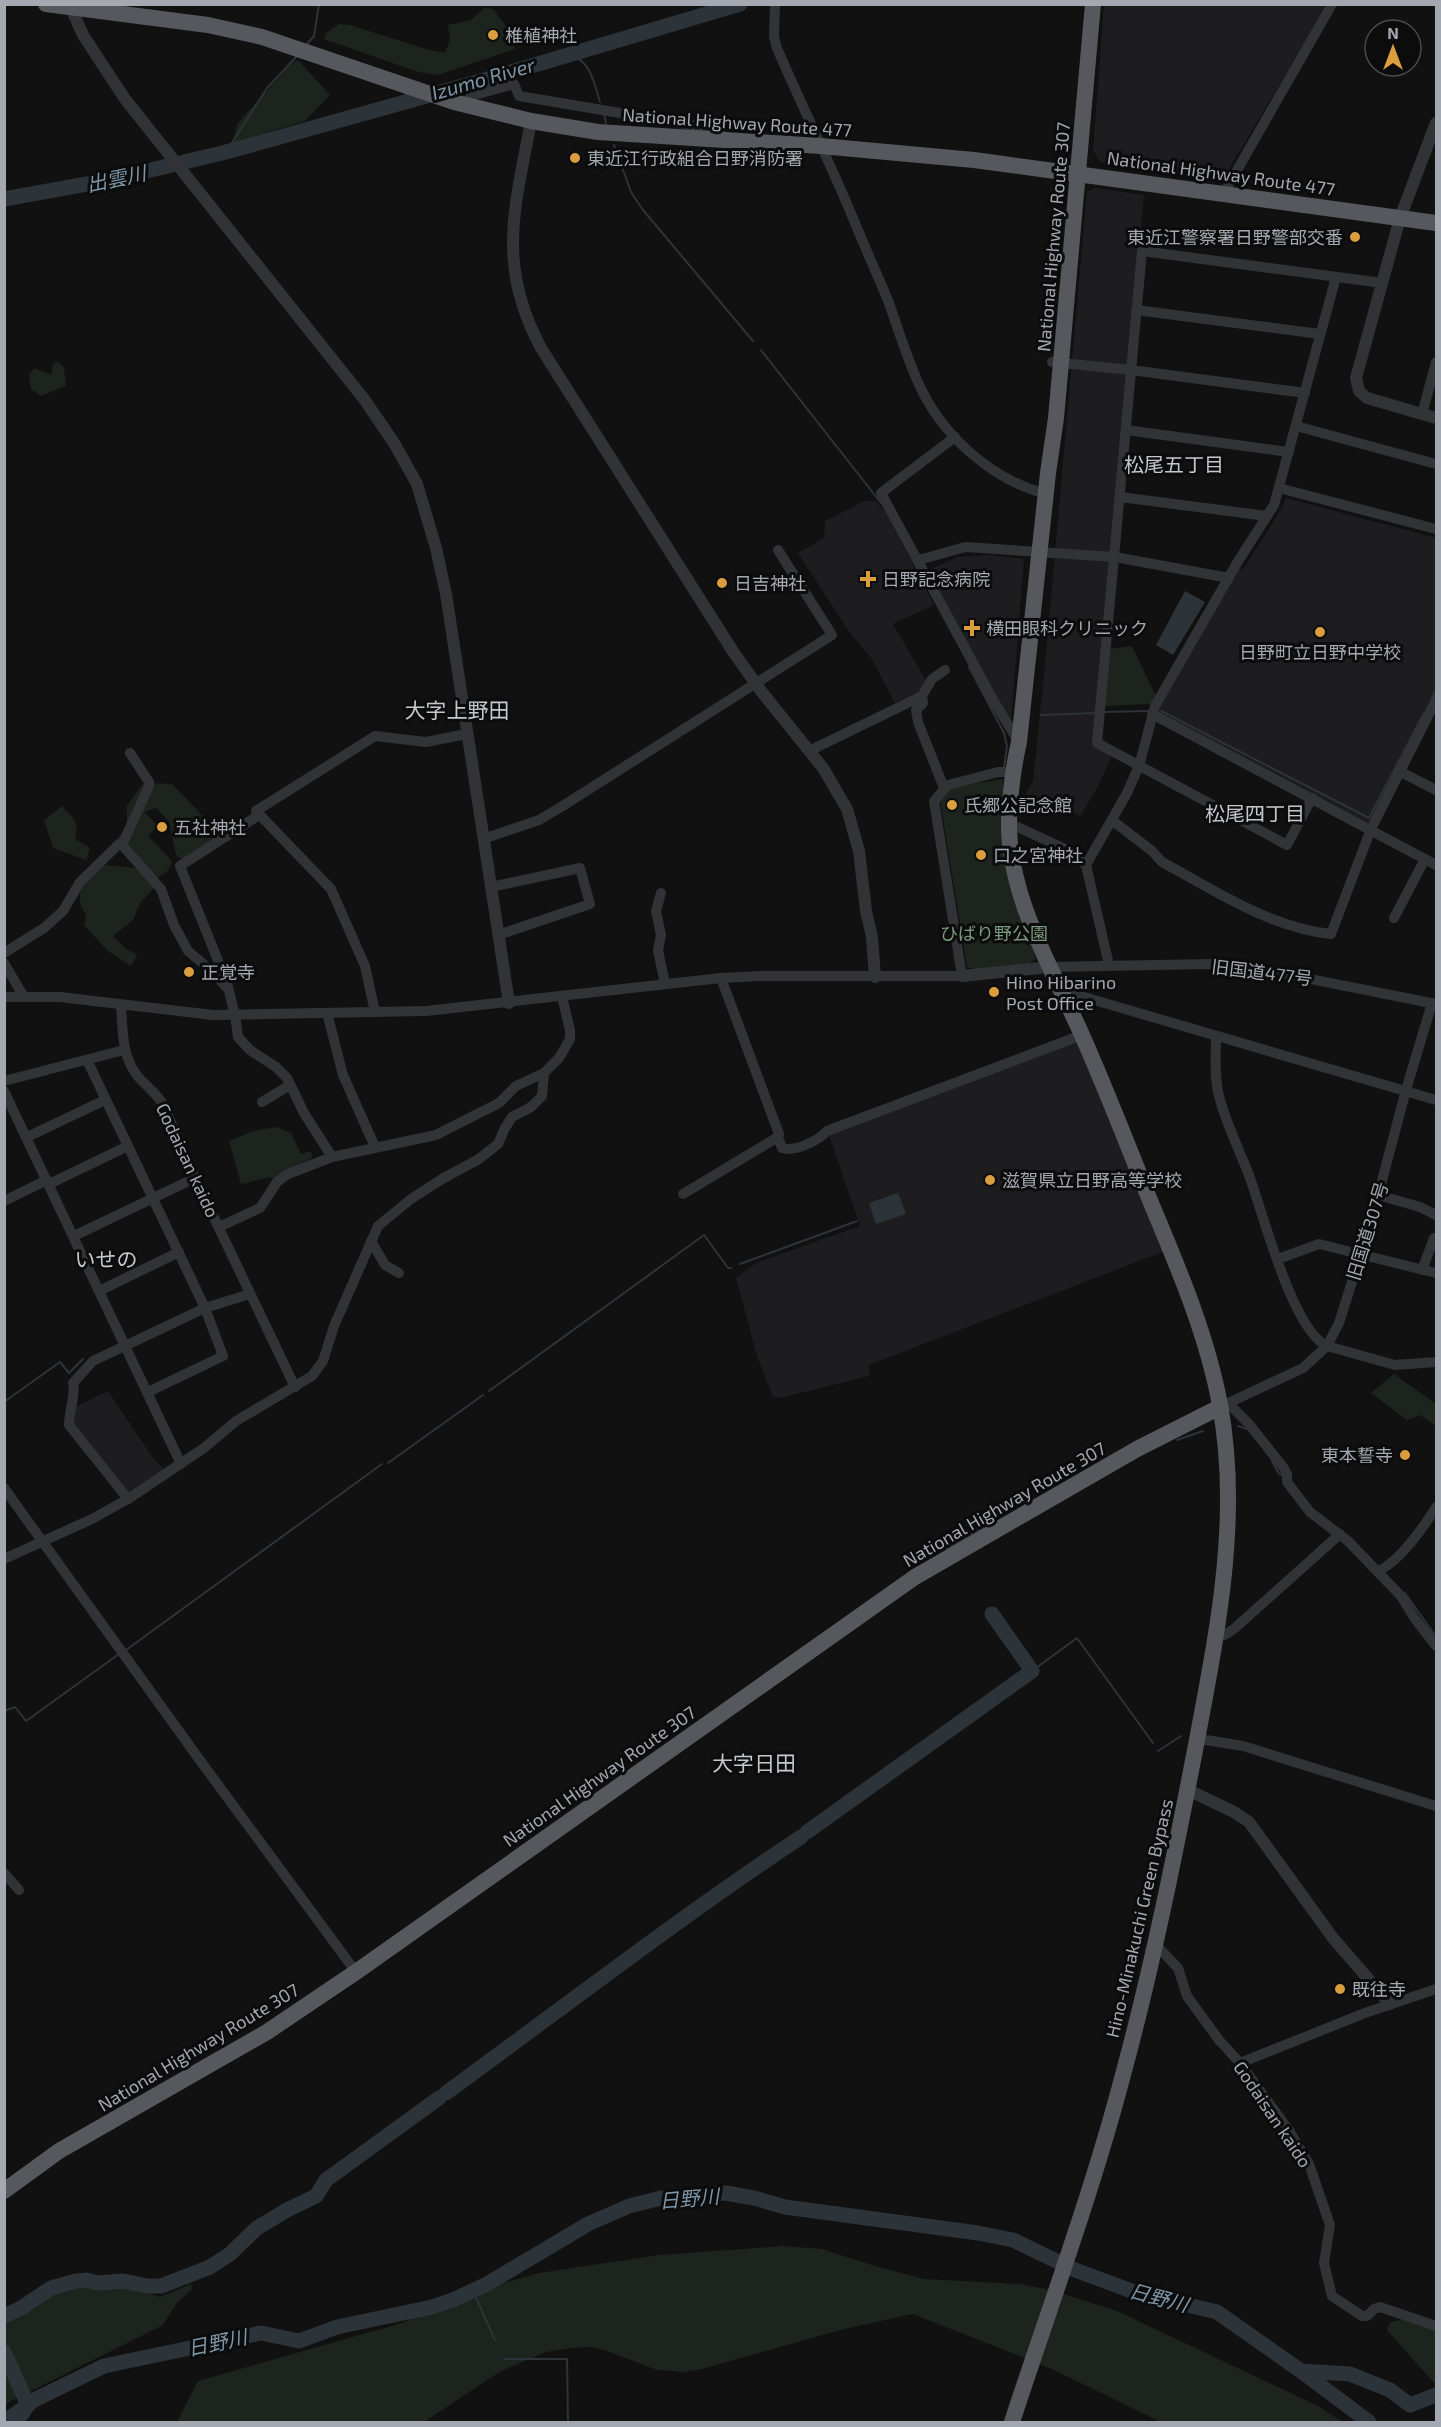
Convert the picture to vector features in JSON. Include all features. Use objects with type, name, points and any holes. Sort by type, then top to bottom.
[{"type":"highway","name":"National Highway Route 477","points":[[46,4],[208,25],[302,50],[460,104],[531,121],[598,132],[821,146],[974,160],[1074,172],[1437,224]]},
{"type":"highway","name":"National Highway Route 307","points":[[4,2191],[59,2151],[267,2032],[357,1972],[915,1576],[1137,1449],[1225,1406],[1179,1270],[1082,1035],[1049,967],[1025,906],[1016,874],[1009,823],[1006,772],[1019,742],[1046,494],[1047,432],[1057,363],[1074,172],[1085,4]]},
{"type":"highway","name":"National Highway Route 307","points":[[1074,172],[1093,4]]},
{"type":"highway","name":"Hino-Minakuchi Green Bypass","points":[[1012,2422],[1124,2074],[1156,1945],[1188,1790],[1216,1636],[1226,1557],[1228,1520],[1225,1406]]},
{"type":"street","points":[[1224,193],[1332,4]]},
{"type":"street","points":[[775,5],[774,37],[777,48],[888,300],[916,379],[926,397],[964,448],[988,468],[1026,489],[1046,494]]},
{"type":"street","points":[[71,8],[83,34],[125,99],[364,399],[394,443],[417,484],[429,520],[446,594],[509,1003]]},
{"type":"street","points":[[460,104],[471,96],[514,84],[519,96],[721,130],[720,140]]},
{"type":"street","points":[[531,121],[512,236],[513,270],[529,327],[755,683],[823,768],[841,796],[857,839],[866,911],[872,937],[875,977]]},
{"type":"street","points":[[1437,123],[1400,218],[1357,371],[1358,388],[1362,395],[1375,401],[1437,418]]},
{"type":"street","points":[[1312,798],[1287,845],[1097,743],[1142,251],[1382,283]]},
{"type":"street","points":[[1086,865],[1113,821],[1139,766],[1152,714],[1229,578],[1274,505],[1336,277]]},
{"type":"street","points":[[1136,310],[1320,334]]},
{"type":"street","points":[[1422,414],[1437,362]]},
{"type":"street","points":[[1057,363],[1131,370],[1305,393]]},
{"type":"street","points":[[1296,426],[1437,464]]},
{"type":"street","points":[[1126,430],[1289,452]]},
{"type":"street","points":[[955,437],[881,493],[993,700],[1019,742]]},
{"type":"street","points":[[1279,488],[1437,529]]},
{"type":"street","points":[[1120,497],[1267,516]]},
{"type":"street","points":[[919,560],[965,547],[1114,557],[1229,578]]},
{"type":"street","points":[[483,839],[539,820],[832,635],[778,550]]},
{"type":"street","points":[[944,788],[918,722],[916,710],[922,703],[922,696],[932,680],[945,670]]},
{"type":"street","points":[[809,751],[922,696]]},
{"type":"street","points":[[1113,821],[1152,851],[1162,862],[1262,915],[1289,926],[1331,934],[1371,829],[1399,771],[1435,706]]},
{"type":"street","points":[[1152,714],[1437,865]]},
{"type":"street","points":[[375,1012],[365,966],[331,889],[256,811],[375,736],[426,742],[466,734]]},
{"type":"street","points":[[122,845],[149,786],[149,782],[130,753]]},
{"type":"street","points":[[1399,771],[1437,790]]},
{"type":"street","points":[[962,976],[934,801],[944,788],[1006,772]]},
{"type":"street","points":[[259,815],[180,866],[230,992],[238,1036],[244,1044],[276,1067],[290,1085],[304,1113],[332,1157]]},
{"type":"street","points":[[1009,823],[1064,848],[1086,865],[1109,965]]},
{"type":"street","points":[[4,953],[38,933],[63,910],[80,882],[119,844],[122,845]]},
{"type":"street","points":[[122,845],[161,889],[174,925],[188,951],[214,973],[230,992]]},
{"type":"street","points":[[1394,918],[1425,859]]},
{"type":"street","points":[[491,887],[580,868],[590,904],[498,935]]},
{"type":"street","points":[[661,893],[657,911],[661,935],[658,950],[665,984]]},
{"type":"street","points":[[4,963],[24,997]]},
{"type":"street","name":"旧国道477号","points":[[1049,967],[1210,964],[1245,966],[1435,1004]]},
{"type":"street","points":[[4,997],[60,997],[196,1014],[426,1011],[721,978],[962,976],[1049,967]]},
{"type":"street","points":[[721,978],[779,1134],[782,1148],[788,1150],[820,1139],[827,1131],[1082,1035]]},
{"type":"street","points":[[1060,990],[1437,1100]]},
{"type":"street","points":[[219,1227],[256,1211],[266,1201],[277,1182],[288,1174],[332,1157],[436,1135],[499,1103],[516,1086],[544,1073],[559,1058],[570,1038],[562,997]]},
{"type":"street","name":"旧国道307号","points":[[1225,1406],[1303,1368],[1328,1346],[1339,1323],[1361,1254],[1406,1090],[1435,1004]]},
{"type":"street","name":"Godaisan kaido","points":[[121,1005],[124,1050],[140,1079],[150,1087],[163,1104],[195,1178],[294,1388]]},
{"type":"street","points":[[327,1013],[342,1075],[375,1147]]},
{"type":"street","points":[[1216,1036],[1218,1094],[1296,1306],[1311,1331],[1321,1343],[1328,1346],[1395,1365],[1437,1362]]},
{"type":"street","points":[[4,1081],[124,1050]]},
{"type":"street","points":[[87,1060],[205,1308],[223,1356],[148,1392]]},
{"type":"street","points":[[4,1559],[128,1499],[204,1448],[236,1421],[312,1376],[323,1362],[334,1326],[378,1226],[402,1206],[442,1179],[479,1159],[498,1144],[512,1117],[531,1107],[542,1096],[544,1073]]},
{"type":"street","points":[[262,1101],[290,1085]]},
{"type":"street","points":[[4,1091],[181,1464]]},
{"type":"street","points":[[27,1137],[105,1100]]},
{"type":"street","points":[[683,1194],[746,1154],[778,1137]]},
{"type":"street","points":[[4,1201],[128,1146]]},
{"type":"street","points":[[74,1236],[195,1178]]},
{"type":"street","points":[[1378,1195],[1437,1215]]},
{"type":"street","points":[[1422,1270],[1434,1238]]},
{"type":"street","points":[[371,1241],[385,1265],[399,1273]]},
{"type":"street","points":[[1278,1259],[1319,1244],[1437,1273]]},
{"type":"street","points":[[99,1291],[179,1252]]},
{"type":"street","points":[[128,1499],[69,1425],[69,1410],[75,1390],[73,1383],[75,1378],[93,1361],[205,1308],[250,1294]]},
{"type":"street","points":[[1225,1406],[1250,1424],[1310,1512],[1340,1534],[1378,1571],[1401,1596],[1415,1619],[1437,1646]]},
{"type":"street","points":[[4,1488],[199,1759],[357,1972]]},
{"type":"street","points":[[1378,1571],[1388,1567],[1437,1507]]},
{"type":"street","points":[[1216,1636],[1225,1635],[1235,1628],[1340,1534]]},
{"type":"street","points":[[1206,1740],[1243,1746],[1437,1806]]},
{"type":"street","points":[[1188,1790],[1234,1812],[1249,1822],[1333,1938],[1390,2004]]},
{"type":"street","points":[[4,1873],[19,1890]]},
{"type":"street","name":"Godaisan kaido","points":[[1156,1945],[1178,1968],[1186,1996],[1219,2040],[1240,2063],[1290,2132],[1309,2164],[1330,2225],[1324,2263],[1332,2296],[1362,2316],[1367,2316],[1380,2307],[1437,2326]]},
{"type":"street","points":[[1240,2063],[1390,2004],[1437,1989]]},
{"type":"shaded area","points":[[1104,5],[1325,5],[1223,179],[1100,162],[1093,150]]},
{"type":"shaded area","points":[[1095,188],[1144,195],[1093,745],[1112,756],[1081,815],[1022,801],[1033,781],[1087,192]]},
{"type":"shaded area","name":"日野町立日野中学校","points":[[1286,498],[1436,538],[1436,692],[1370,821],[1366,822],[1159,714],[1159,708],[1240,566],[1242,571]]},
{"type":"shaded area","name":"日野記念病院","points":[[864,501],[876,501],[885,511],[934,605],[893,624],[927,682],[920,692],[895,703],[872,659],[850,633],[798,553],[824,538],[825,521]]},
{"type":"shaded area","points":[[989,555],[1024,559],[1011,722],[982,674],[927,571],[958,557]]},
{"type":"shaded area","points":[[1185,591],[1205,602],[1173,655],[1156,645]]},
{"type":"shaded area","name":"滋賀県立日野高等学校","points":[[1079,1041],[1165,1251],[869,1365],[869,1376],[780,1398],[773,1397],[757,1356],[736,1278],[756,1263],[860,1226],[829,1135]]},
{"type":"shaded area","points":[[898,1193],[906,1214],[876,1224],[869,1203]]},
{"type":"shaded area","points":[[108,1391],[153,1458],[164,1470],[131,1495],[73,1425],[75,1407]]},
{"type":"shaded area","points":[[43,2392],[45,2394],[26,2421],[5,2422],[5,2412]]},
{"type":"green space","points":[[484,8],[493,9],[510,31],[515,49],[438,75],[418,72],[324,39],[326,33],[339,24],[350,25],[445,53],[450,40],[448,25],[471,20]]},
{"type":"green space","points":[[298,60],[330,95],[305,121],[233,143],[237,124],[291,64]]},
{"type":"green space","points":[[58,361],[64,368],[66,386],[41,396],[31,389],[29,375],[34,368],[51,375],[53,364]]},
{"type":"green space","points":[[1132,646],[1156,696],[1152,704],[1105,706],[1109,649]]},
{"type":"green space","name":"ひばり野公園","points":[[1003,779],[1003,822],[1036,959],[1026,966],[975,969],[967,967],[940,800],[951,787]]},
{"type":"green space","points":[[143,783],[172,784],[200,813],[216,844],[183,860],[176,855],[169,822],[156,808],[144,812],[158,826],[148,836],[172,861],[168,871],[157,878],[115,842],[127,826],[127,806]]},
{"type":"green space","points":[[62,806],[76,824],[75,839],[90,848],[86,860],[53,848],[44,820]]},
{"type":"green space","points":[[103,865],[136,868],[156,886],[140,903],[133,920],[113,936],[125,948],[137,955],[131,966],[108,951],[84,925],[86,915],[80,900],[82,887],[90,875]]},
{"type":"green space","points":[[276,1127],[291,1133],[301,1154],[311,1151],[312,1158],[291,1168],[277,1180],[270,1177],[241,1184],[229,1141],[253,1131]]},
{"type":"green space","points":[[1394,1374],[1436,1404],[1436,1426],[1420,1415],[1407,1420],[1371,1393]]},
{"type":"green space","points":[[783,2246],[822,2249],[924,2279],[1019,2284],[1051,2290],[1117,2311],[1318,2406],[1343,2422],[1161,2422],[1052,2369],[913,2314],[844,2329],[702,2369],[683,2372],[657,2370],[605,2350],[589,2347],[546,2352],[501,2371],[424,2422],[177,2422],[198,2381],[402,2323],[460,2295],[539,2273],[659,2255]]},
{"type":"green space","points":[[86,2283],[101,2288],[124,2286],[160,2297],[191,2284],[192,2289],[176,2304],[163,2325],[5,2404],[5,2321],[55,2291]]},
{"type":"green space","points":[[1406,2319],[1436,2328],[1436,2385],[1387,2330],[1390,2322]]},
{"type":"waterway","points":[[307,44],[314,36],[319,4]]},
{"type":"waterway","name":"Izumo River","points":[[4,199],[109,180],[226,152],[491,78],[740,4]]},
{"type":"waterway","points":[[226,152],[267,88],[298,55]]},
{"type":"waterway","points":[[570,55],[587,67],[600,102]]},
{"type":"waterway","points":[[604,115],[606,123]]},
{"type":"waterway","points":[[614,145],[631,192],[643,210],[753,341]]},
{"type":"waterway","points":[[761,350],[881,503]]},
{"type":"waterway","points":[[969,667],[1004,733],[1007,746],[1004,769]]},
{"type":"waterway","points":[[1432,698],[1436,690]]},
{"type":"waterway","points":[[1105,712],[1148,711]]},
{"type":"waterway","points":[[1161,711],[1369,818],[1424,713]]},
{"type":"waterway","points":[[1041,715],[1097,713]]},
{"type":"waterway","points":[[740,1264],[857,1221]]},
{"type":"waterway","points":[[489,1391],[704,1235],[728,1268],[731,1268]]},
{"type":"waterway","points":[[4,1402],[60,1362],[69,1373],[83,1359]]},
{"type":"waterway","points":[[388,1463],[483,1395]]},
{"type":"waterway","points":[[1238,1426],[1247,1429]]},
{"type":"waterway","points":[[1177,1440],[1203,1431]]},
{"type":"waterway","points":[[1272,1461],[1279,1474],[1283,1475]]},
{"type":"waterway","points":[[126,1650],[382,1464]]},
{"type":"waterway","points":[[953,1547],[952,1545],[978,1532]]},
{"type":"waterway","points":[[1405,1593],[1436,1637]]},
{"type":"waterway","points":[[807,1832],[1032,1671],[992,1614]]},
{"type":"waterway","points":[[1032,1671],[1077,1638],[1153,1743]]},
{"type":"waterway","points":[[4,1711],[15,1707],[26,1721],[119,1654]]},
{"type":"waterway","points":[[1158,1751],[1181,1736]]},
{"type":"waterway","points":[[446,2093],[666,1931],[801,1837]]},
{"type":"waterway","points":[[4,2316],[21,2308],[51,2288],[76,2281],[87,2280],[97,2283],[123,2281],[161,2286],[210,2267],[230,2254],[257,2228],[316,2196],[326,2180],[439,2098]]},
{"type":"waterway","name":"日野川","points":[[4,2422],[36,2399],[104,2366],[261,2333],[299,2341],[337,2327],[432,2307],[487,2284],[588,2224],[629,2206],[661,2198],[726,2193],[785,2207],[978,2233],[1013,2240],[1075,2270],[1137,2293],[1217,2312],[1369,2422]]},
{"type":"waterway","points":[[473,2291],[495,2340]]},
{"type":"waterway","points":[[4,2352],[28,2405]]},
{"type":"waterway","points":[[504,2359],[567,2359],[568,2422]]},
{"type":"waterway","points":[[1301,2371],[1350,2374],[1390,2390],[1410,2405],[1436,2395]]},
{"type":"place","name":"椎植神社","points":[[493,35]]},
{"type":"place","name":"東近江行政組合日野消防署","points":[[575,158]]},
{"type":"place","name":"東近江警察署日野警部交番","points":[[1355,237]]},
{"type":"place","name":"日野記念病院","points":[[868,579]]},
{"type":"place","name":"日吉神社","points":[[722,583]]},
{"type":"place","name":"横田眼科クリニック","points":[[972,628]]},
{"type":"place","name":"日野町立日野中学校","points":[[1320,632]]},
{"type":"place","name":"氏郷公記念館","points":[[952,805]]},
{"type":"place","name":"五社神社","points":[[162,827]]},
{"type":"place","name":"口之宮神社","points":[[981,855]]},
{"type":"place","name":"正覚寺","points":[[189,972]]},
{"type":"place","name":"Hino Hibarino Post Office","points":[[994,992]]},
{"type":"place","name":"滋賀県立日野高等学校","points":[[990,1180]]},
{"type":"place","name":"東本誓寺","points":[[1405,1455]]},
{"type":"place","name":"既往寺","points":[[1340,1989]]},
{"type":"district","name":"松尾五丁目","points":[[1174,464]]},
{"type":"district","name":"大字上野田","points":[[457,709]]},
{"type":"district","name":"松尾四丁目","points":[[1255,813]]},
{"type":"district","name":"いせの","points":[[106,1258]]},
{"type":"district","name":"大字日田","points":[[754,1762]]},
{"type":"water label","name":"出雲川","points":[[116,178]]}]
